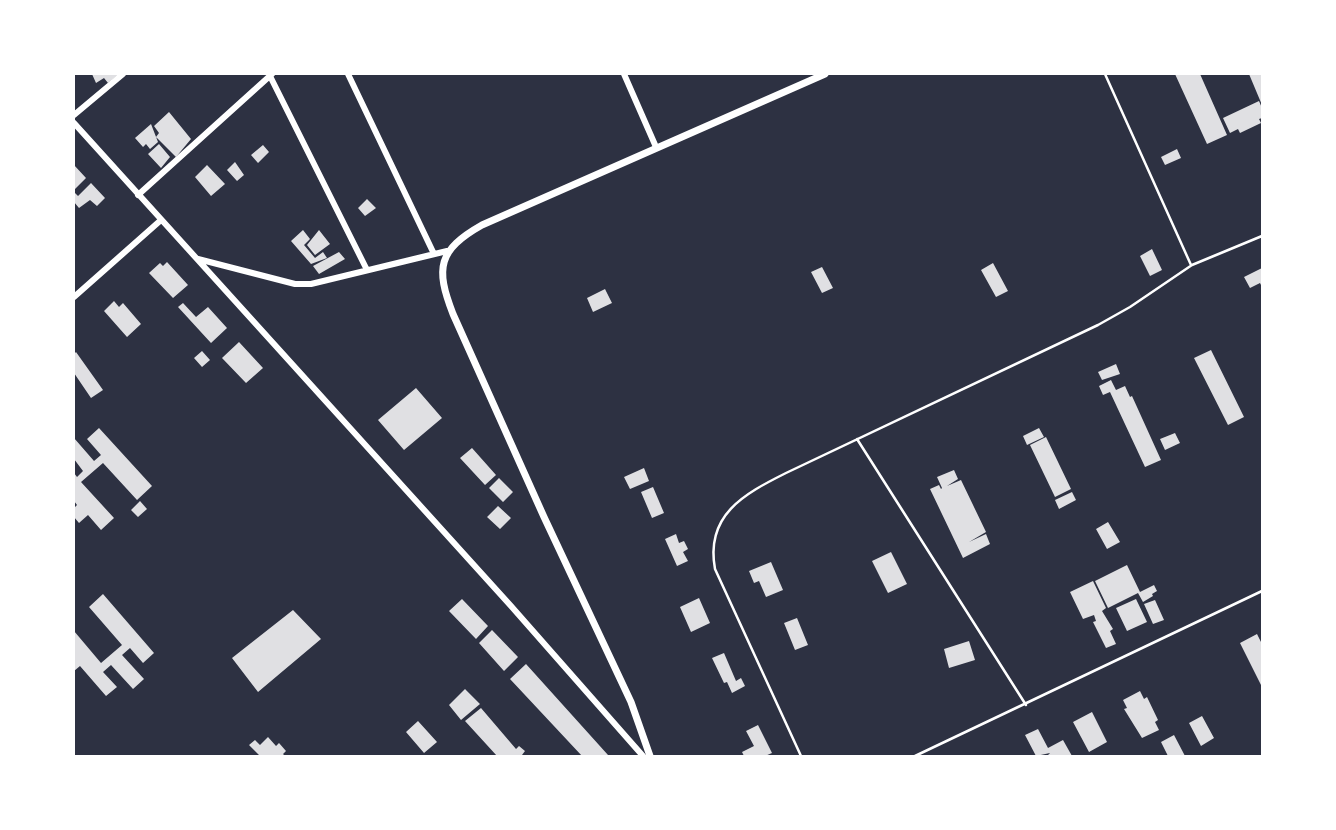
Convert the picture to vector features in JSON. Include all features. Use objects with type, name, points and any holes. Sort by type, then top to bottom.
[{"type":"street","points":[[74,115],[123,74]]},
{"type":"street","points":[[138,195],[271,74],[367,270]]},
{"type":"street","points":[[348,74],[433,254]]},
{"type":"street","points":[[624,74],[656,147]]},
{"type":"street","points":[[196,258],[295,284],[311,284],[447,251],[482,225],[825,74]]},
{"type":"street","points":[[74,123],[511,606],[643,757]]},
{"type":"street","points":[[74,297],[161,220]]},
{"type":"street","points":[[447,251],[443,279],[445,294],[453,314],[631,702],[650,757]]},
{"type":"lane","points":[[1105,74],[1192,265]]},
{"type":"lane","points":[[801,757],[715,569],[711,550],[716,530],[734,505],[751,491],[1098,325],[1192,265],[1262,236]]},
{"type":"lane","points":[[857,439],[1026,705]]},
{"type":"lane","points":[[915,757],[1262,591]]},
{"type":"building","points":[[92,74],[119,74],[108,83],[104,78],[96,83]]},
{"type":"building","points":[[1175,74],[1200,74],[1227,135],[1207,144]]},
{"type":"building","points":[[1249,74],[1262,74],[1262,105]]},
{"type":"building","points":[[1259,101],[1262,108],[1262,118],[1259,119],[1261,123],[1240,133],[1238,129],[1230,133],[1223,118]]},
{"type":"building","points":[[169,112],[191,139],[176,157],[156,137],[159,133],[154,126]]},
{"type":"building","points":[[151,124],[158,142],[150,149],[146,144],[143,147],[135,138]]},
{"type":"building","points":[[159,144],[170,157],[161,168],[148,154]]},
{"type":"building","points":[[263,145],[269,152],[258,163],[251,155]]},
{"type":"building","points":[[1177,149],[1181,158],[1165,165],[1161,157]]},
{"type":"building","points":[[235,162],[244,175],[237,181],[227,170]]},
{"type":"building","points":[[74,165],[86,178],[74,190]]},
{"type":"building","points":[[207,165],[225,184],[211,196],[195,177]]},
{"type":"building","points":[[91,183],[105,198],[97,206],[90,200],[79,208],[74,202],[74,192],[78,196]]},
{"type":"building","points":[[367,199],[376,208],[365,216],[358,208]]},
{"type":"building","points":[[303,230],[310,239],[304,245],[315,258],[323,252],[327,258],[311,264],[291,241]]},
{"type":"building","points":[[319,230],[330,244],[315,255],[307,245]]},
{"type":"building","points":[[1152,249],[1162,270],[1150,276],[1140,256]]},
{"type":"building","points":[[339,252],[345,259],[319,274],[313,266]]},
{"type":"building","points":[[167,262],[188,285],[173,298],[149,273],[160,263],[163,266]]},
{"type":"building","points":[[993,263],[1008,291],[996,297],[981,270]]},
{"type":"building","points":[[822,267],[833,288],[822,293],[811,272]]},
{"type":"building","points":[[1262,268],[1262,287],[1260,283],[1250,288],[1244,277]]},
{"type":"building","points":[[605,289],[612,303],[593,312],[587,298]]},
{"type":"building","points":[[114,301],[119,307],[123,303],[141,324],[127,337],[104,311]]},
{"type":"building","points":[[183,303],[196,317],[208,307],[227,328],[211,343],[178,307]]},
{"type":"building","points":[[239,342],[263,368],[246,383],[222,358]]},
{"type":"building","points":[[1211,350],[1244,417],[1228,425],[1194,358]]},
{"type":"building","points":[[202,351],[210,360],[202,367],[194,358]]},
{"type":"building","points":[[76,352],[103,390],[91,398],[74,373]]},
{"type":"building","points":[[1116,364],[1120,374],[1102,380],[1098,372]]},
{"type":"building","points":[[1111,380],[1116,390],[1125,386],[1130,397],[1132,396],[1161,460],[1145,467],[1110,392],[1103,395],[1099,386]]},
{"type":"building","points":[[416,388],[442,418],[404,450],[378,420]]},
{"type":"building","points":[[99,428],[152,486],[137,500],[103,463],[81,482],[114,518],[101,530],[88,515],[79,523],[74,517],[74,508],[77,505],[74,501],[74,473],[77,477],[83,471],[74,459],[74,438],[94,461],[101,455],[87,439]]},
{"type":"building","points":[[1039,428],[1044,437],[1027,445],[1023,436]]},
{"type":"building","points":[[1175,433],[1180,443],[1165,450],[1160,439]]},
{"type":"building","points":[[1046,437],[1071,489],[1055,497],[1030,445]]},
{"type":"building","points":[[472,448],[496,475],[485,485],[460,458]]},
{"type":"building","points":[[644,468],[649,481],[630,489],[624,477]]},
{"type":"building","points":[[954,470],[958,479],[947,486],[961,480],[986,532],[969,542],[986,534],[990,544],[963,558],[930,489],[939,485],[941,489],[937,477]]},
{"type":"building","points":[[499,478],[513,492],[503,502],[489,488]]},
{"type":"building","points":[[653,487],[664,513],[652,518],[641,492]]},
{"type":"building","points":[[1072,492],[1076,500],[1059,509],[1055,500]]},
{"type":"building","points":[[140,501],[147,509],[138,517],[131,510]]},
{"type":"building","points":[[498,506],[511,518],[500,529],[487,517]]},
{"type":"building","points":[[1108,522],[1120,542],[1107,549],[1096,529]]},
{"type":"building","points":[[676,534],[679,543],[684,541],[688,549],[683,552],[688,561],[677,566],[665,539]]},
{"type":"building","points":[[891,552],[907,584],[888,593],[872,561]]},
{"type":"building","points":[[771,562],[783,590],[766,597],[759,581],[754,583],[749,571]]},
{"type":"building","points":[[1127,565],[1140,592],[1108,608],[1095,581]]},
{"type":"building","points":[[1093,581],[1106,608],[1102,611],[1113,629],[1110,631],[1116,644],[1106,648],[1093,622],[1096,621],[1094,615],[1083,619],[1070,592]]},
{"type":"building","points":[[1154,585],[1157,591],[1143,602],[1138,593]]},
{"type":"building","points":[[103,594],[154,653],[143,663],[130,648],[122,655],[144,679],[133,689],[111,665],[103,672],[117,687],[106,696],[80,666],[74,671],[74,631],[101,663],[122,645],[89,607]]},
{"type":"building","points":[[699,598],[710,623],[691,632],[680,607]]},
{"type":"building","points":[[462,599],[488,626],[476,639],[449,611]]},
{"type":"building","points":[[1136,599],[1147,622],[1127,631],[1116,608]]},
{"type":"building","points":[[1155,600],[1164,620],[1153,624],[1144,604]]},
{"type":"building","points":[[293,610],[321,639],[258,692],[232,658]]},
{"type":"building","points":[[797,618],[808,645],[795,650],[784,623]]},
{"type":"building","points":[[492,630],[518,657],[504,671],[479,643]]},
{"type":"building","points":[[1257,634],[1262,644],[1262,687],[1240,643]]},
{"type":"building","points":[[969,641],[975,660],[949,668],[944,649]]},
{"type":"building","points":[[724,653],[736,681],[741,678],[745,686],[732,693],[712,658]]},
{"type":"building","points":[[526,664],[608,755],[582,756],[510,679]]},
{"type":"building","points":[[465,689],[480,704],[461,720],[449,705]]},
{"type":"building","points":[[1140,691],[1144,699],[1147,697],[1158,720],[1155,722],[1159,730],[1142,738],[1124,709],[1127,708],[1123,700]]},
{"type":"building","points":[[481,708],[516,749],[519,746],[525,751],[522,755],[524,756],[497,756],[465,721]]},
{"type":"building","points":[[1092,712],[1107,742],[1089,752],[1073,722]]},
{"type":"building","points":[[1202,716],[1214,738],[1201,746],[1189,723]]},
{"type":"building","points":[[418,721],[437,742],[424,753],[406,732]]},
{"type":"building","points":[[758,725],[772,753],[765,756],[744,756],[742,752],[754,746],[746,731]]},
{"type":"building","points":[[1038,729],[1048,748],[1063,740],[1072,756],[1047,756],[1050,753],[1036,756],[1025,735]]},
{"type":"building","points":[[1174,735],[1185,756],[1168,756],[1161,742]]},
{"type":"building","points":[[268,737],[276,746],[279,743],[286,751],[283,754],[285,756],[260,756],[249,745],[255,740],[260,745]]}]
